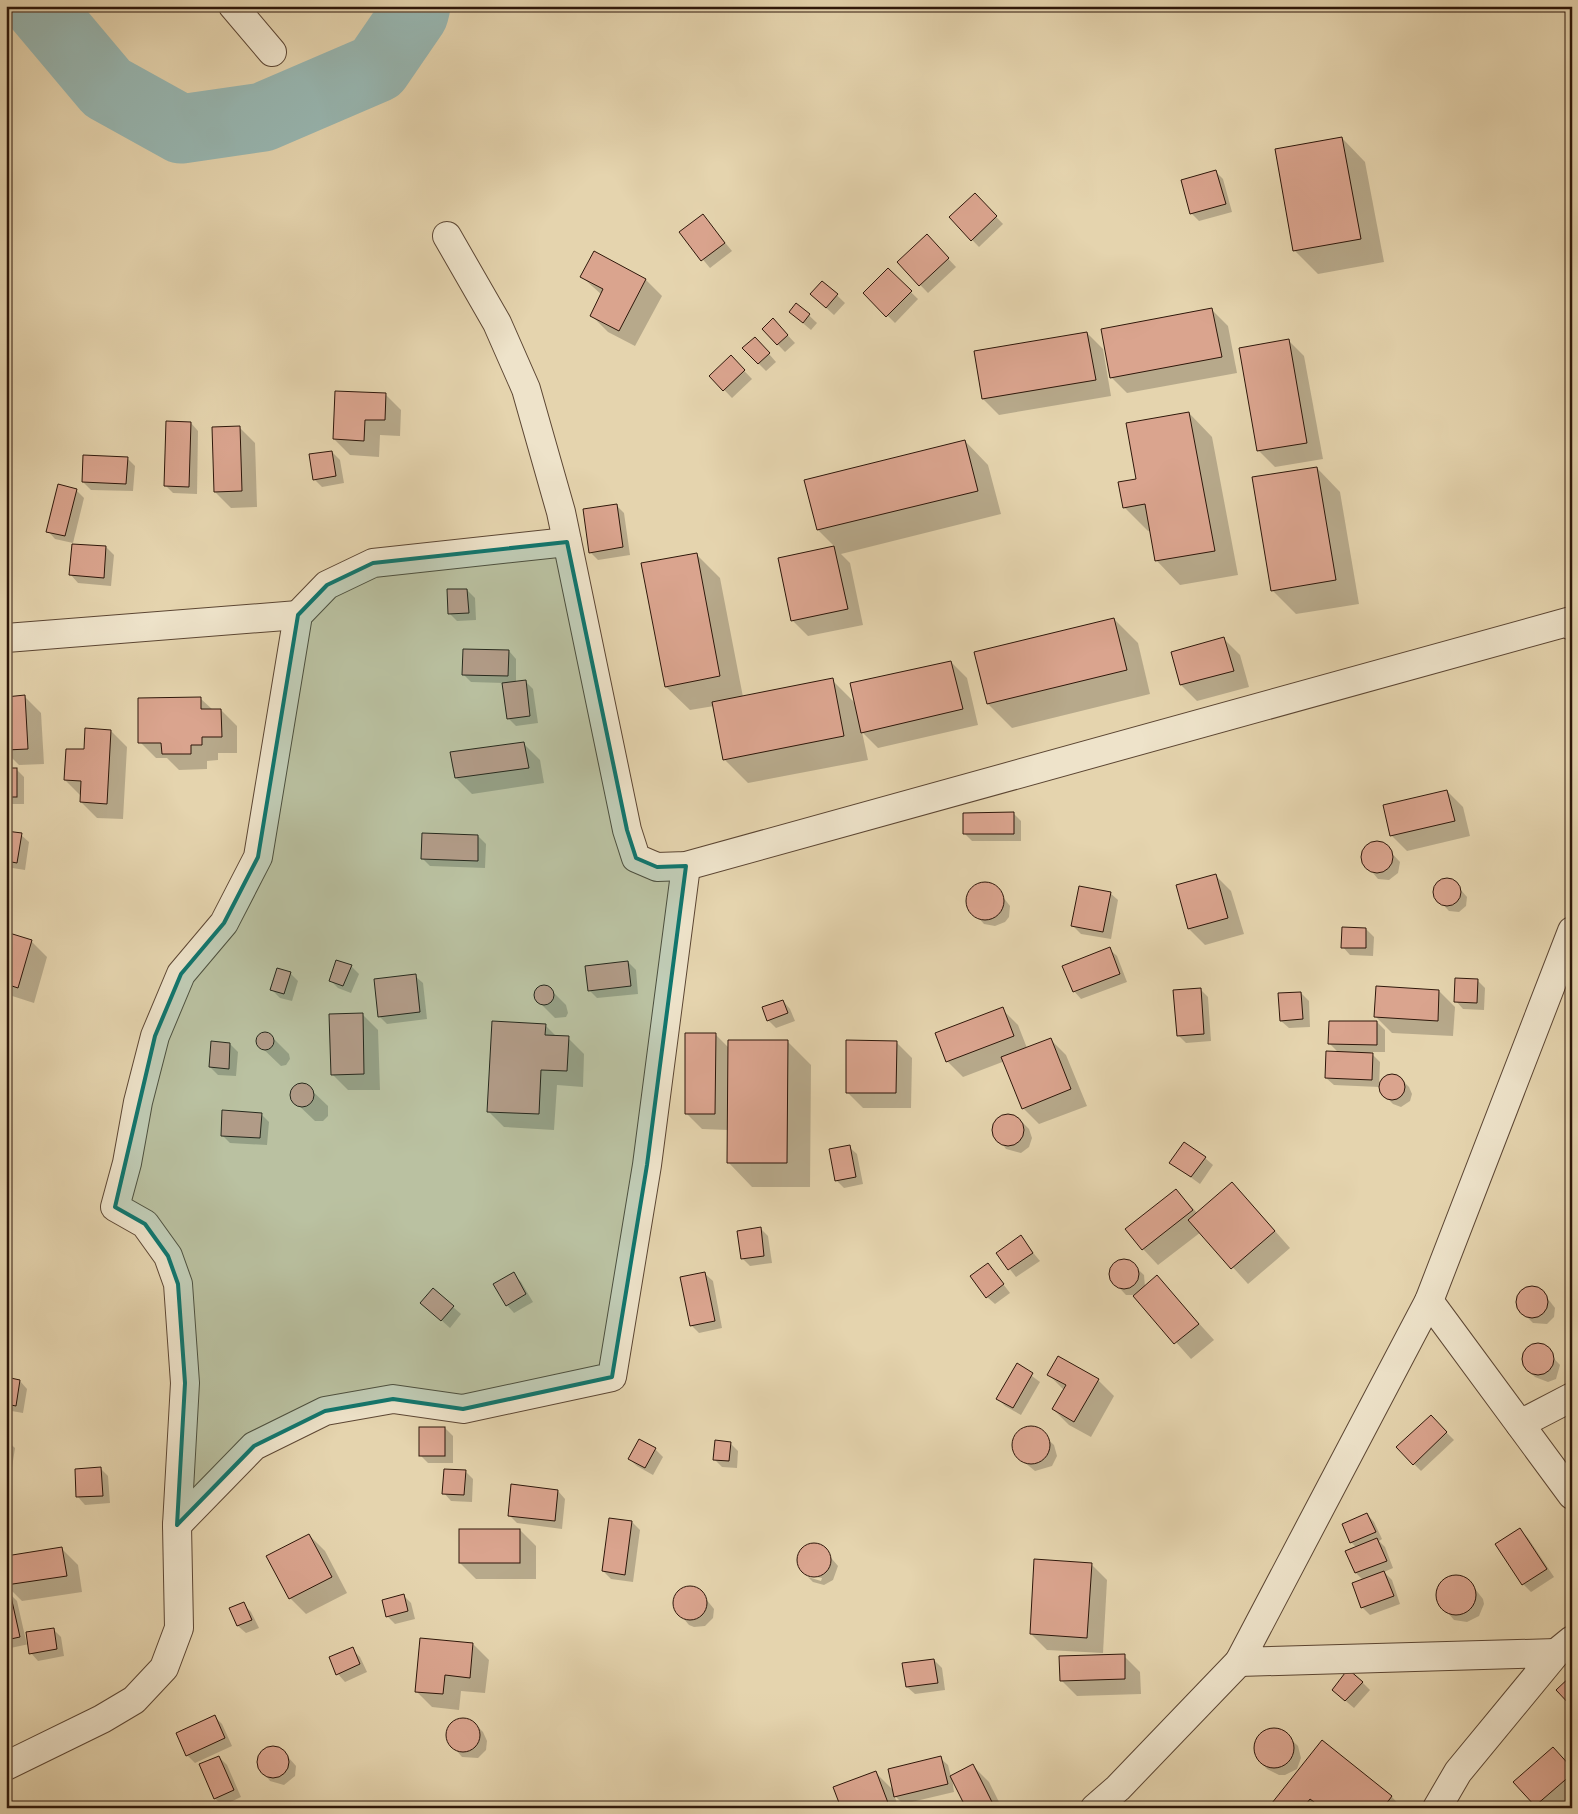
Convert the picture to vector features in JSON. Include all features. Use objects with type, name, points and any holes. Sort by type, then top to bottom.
[{"type":"street","points":[[233,6],[272,52]]},
{"type":"street","points":[[446,236],[498,323],[526,389],[561,512],[627,830],[636,858],[657,867],[686,866],[1571,623]]},
{"type":"street","points":[[6,1766],[102,1719],[134,1700],[164,1668],[180,1628],[177,1525],[185,1383],[178,1284],[168,1256],[145,1224],[115,1206],[127,1163],[138,1102],[155,1036],[181,974],[224,922],[258,857],[298,615],[327,585],[373,563],[567,542]]},
{"type":"street","points":[[6,638],[298,615]]},
{"type":"street","points":[[177,1525],[254,1446],[325,1411],[393,1399],[463,1409],[612,1377],[647,1165],[686,866]]},
{"type":"street","points":[[1095,1808],[1118,1788],[1239,1662],[1429,1301],[1572,931]]},
{"type":"street","points":[[1429,1301],[1572,1495]]},
{"type":"street","points":[[1520,1424],[1572,1397]]},
{"type":"street","points":[[1239,1662],[1564,1647]]},
{"type":"street","points":[[1436,1808],[1458,1772],[1564,1647]]},
{"type":"highlighted area","points":[[567,542],[627,830],[636,858],[657,867],[686,866],[647,1165],[612,1377],[463,1409],[393,1399],[325,1411],[254,1446],[177,1525],[185,1383],[178,1284],[168,1256],[145,1224],[115,1207],[155,1036],[181,974],[224,923],[258,857],[298,615],[327,585],[373,563]]},
{"type":"building","points":[[1342,137],[1361,239],[1293,251],[1275,149]]},
{"type":"building","points":[[1216,170],[1226,204],[1190,214],[1181,180]]},
{"type":"building","points":[[975,193],[997,216],[971,241],[949,217]]},
{"type":"building","points":[[703,214],[725,243],[701,261],[679,232]]},
{"type":"building","points":[[927,234],[949,258],[919,286],[897,262]]},
{"type":"building","points":[[594,251],[646,279],[619,331],[590,316],[603,289],[580,277]]},
{"type":"building","points":[[888,268],[912,291],[886,317],[863,293]]},
{"type":"building","points":[[822,281],[838,294],[826,308],[810,294]]},
{"type":"building","points":[[796,303],[810,314],[803,323],[789,312]]},
{"type":"building","points":[[1212,308],[1222,357],[1110,378],[1101,329]]},
{"type":"building","points":[[773,318],[788,335],[777,345],[762,329]]},
{"type":"building","points":[[1087,332],[1096,380],[982,399],[974,351]]},
{"type":"building","points":[[755,337],[770,353],[758,364],[742,348]]},
{"type":"building","points":[[1289,339],[1307,443],[1257,451],[1239,348]]},
{"type":"building","points":[[731,355],[745,370],[723,391],[709,376]]},
{"type":"building","points":[[335,391],[386,393],[385,420],[365,420],[364,441],[333,439]]},
{"type":"building","points":[[1189,412],[1215,551],[1155,561],[1145,504],[1123,508],[1118,482],[1136,479],[1126,423]]},
{"type":"building","points":[[166,421],[191,422],[189,487],[164,486]]},
{"type":"building","points":[[240,426],[242,491],[214,492],[212,427]]},
{"type":"building","points":[[965,440],[978,491],[817,530],[804,480]]},
{"type":"building","points":[[332,451],[336,476],[313,480],[309,454]]},
{"type":"building","points":[[83,455],[128,457],[126,484],[82,482]]},
{"type":"building","points":[[1317,467],[1336,580],[1271,591],[1252,477]]},
{"type":"building","points":[[58,484],[77,489],[65,536],[46,532]]},
{"type":"building","points":[[617,504],[623,547],[589,553],[583,509]]},
{"type":"building","points":[[72,544],[106,546],[104,578],[69,575]]},
{"type":"building","points":[[834,546],[848,609],[791,621],[778,558]]},
{"type":"building","points":[[697,553],[720,676],[665,687],[641,563]]},
{"type":"building","points":[[447,589],[467,589],[469,613],[448,614]]},
{"type":"building","points":[[1114,618],[1127,670],[987,704],[974,652]]},
{"type":"building","points":[[1224,637],[1234,671],[1180,685],[1171,652]]},
{"type":"building","points":[[463,649],[509,650],[508,676],[462,675]]},
{"type":"building","points":[[951,661],[963,709],[861,733],[850,683]]},
{"type":"building","points":[[833,678],[844,736],[723,760],[712,702]]},
{"type":"building","points":[[526,680],[530,716],[507,719],[502,683]]},
{"type":"building","points":[[25,695],[28,749],[6,750],[6,697]]},
{"type":"building","points":[[201,697],[201,709],[221,709],[222,737],[202,737],[202,745],[191,745],[191,754],[162,754],[161,743],[138,743],[138,698]]},
{"type":"building","points":[[85,728],[111,730],[107,804],[80,802],[81,781],[64,780],[66,749],[84,749]]},
{"type":"building","points":[[524,742],[529,768],[455,778],[450,752]]},
{"type":"building","points":[[6,768],[17,768],[17,797],[6,797]]},
{"type":"building","points":[[1447,790],[1455,821],[1390,836],[1383,805]]},
{"type":"building","points":[[1014,812],[1014,834],[963,834],[963,813]]},
{"type":"building","points":[[6,831],[22,833],[17,863],[6,861]]},
{"type":"building","points":[[422,833],[478,835],[478,861],[421,859]]},
{"type":"building","points":[[1377,841],[1388,846],[1393,857],[1388,868],[1377,873],[1366,868],[1361,857],[1366,846]]},
{"type":"building","points":[[1216,874],[1228,918],[1188,929],[1176,885]]},
{"type":"building","points":[[1447,878],[1457,882],[1461,892],[1457,902],[1447,906],[1437,902],[1433,892],[1437,882]]},
{"type":"building","points":[[985,882],[998,888],[1004,901],[998,914],[985,920],[972,914],[966,901],[972,888]]},
{"type":"building","points":[[1079,886],[1111,892],[1103,932],[1071,926]]},
{"type":"building","points":[[1342,927],[1366,928],[1366,948],[1341,948]]},
{"type":"building","points":[[6,932],[32,940],[18,988],[6,984]]},
{"type":"building","points":[[1110,947],[1120,974],[1073,992],[1062,966]]},
{"type":"building","points":[[336,960],[352,965],[343,986],[329,981]]},
{"type":"building","points":[[628,961],[631,986],[588,991],[585,966]]},
{"type":"building","points":[[277,968],[291,972],[284,994],[270,990]]},
{"type":"building","points":[[416,974],[420,1012],[378,1017],[374,979]]},
{"type":"building","points":[[1455,978],[1478,979],[1477,1003],[1454,1002]]},
{"type":"building","points":[[544,985],[551,988],[554,995],[551,1002],[544,1005],[537,1002],[534,995],[537,988]]},
{"type":"building","points":[[1376,986],[1439,990],[1438,1021],[1374,1017]]},
{"type":"building","points":[[1201,988],[1204,1034],[1177,1036],[1173,990]]},
{"type":"building","points":[[1301,992],[1303,1019],[1280,1021],[1278,993]]},
{"type":"building","points":[[783,1000],[788,1013],[767,1021],[762,1007]]},
{"type":"building","points":[[1003,1007],[1014,1036],[946,1062],[935,1033]]},
{"type":"building","points":[[363,1013],[364,1074],[331,1075],[329,1014]]},
{"type":"building","points":[[492,1021],[546,1024],[545,1035],[569,1036],[567,1071],[541,1070],[539,1114],[487,1112]]},
{"type":"building","points":[[1329,1021],[1377,1021],[1377,1045],[1328,1044]]},
{"type":"building","points":[[261,1032],[269,1032],[274,1037],[272,1048],[261,1050],[256,1045],[256,1037]]},
{"type":"building","points":[[685,1033],[716,1033],[715,1114],[685,1114]]},
{"type":"building","points":[[1051,1038],[1071,1089],[1022,1109],[1001,1057]]},
{"type":"building","points":[[728,1040],[788,1040],[787,1163],[727,1163]]},
{"type":"building","points":[[846,1040],[897,1041],[896,1093],[846,1093]]},
{"type":"building","points":[[211,1041],[230,1043],[229,1069],[209,1067]]},
{"type":"building","points":[[1326,1051],[1373,1053],[1372,1080],[1325,1078]]},
{"type":"building","points":[[1392,1074],[1401,1078],[1405,1087],[1401,1096],[1392,1100],[1383,1096],[1379,1087],[1383,1078]]},
{"type":"building","points":[[302,1083],[310,1087],[314,1095],[310,1103],[302,1107],[294,1103],[290,1095],[294,1087]]},
{"type":"building","points":[[222,1110],[262,1113],[260,1138],[221,1136]]},
{"type":"building","points":[[1008,1114],[1020,1118],[1024,1130],[1020,1142],[1008,1146],[996,1142],[992,1130],[996,1118]]},
{"type":"building","points":[[1184,1142],[1206,1157],[1191,1177],[1169,1163]]},
{"type":"building","points":[[850,1145],[856,1177],[835,1181],[829,1149]]},
{"type":"building","points":[[1232,1182],[1275,1231],[1231,1269],[1188,1220]]},
{"type":"building","points":[[1176,1189],[1193,1210],[1142,1250],[1125,1229]]},
{"type":"building","points":[[761,1227],[764,1256],[741,1259],[737,1231]]},
{"type":"building","points":[[1021,1235],[1033,1253],[1008,1270],[996,1253]]},
{"type":"building","points":[[1124,1259],[1135,1263],[1139,1274],[1135,1285],[1124,1289],[1113,1285],[1109,1274],[1113,1263]]},
{"type":"building","points":[[988,1263],[1004,1284],[986,1298],[970,1276]]},
{"type":"building","points":[[514,1272],[526,1294],[506,1306],[493,1284]]},
{"type":"building","points":[[705,1272],[715,1321],[690,1326],[680,1277]]},
{"type":"building","points":[[1157,1275],[1199,1324],[1174,1344],[1133,1296]]},
{"type":"building","points":[[1532,1286],[1538,1287],[1543,1291],[1547,1296],[1547,1308],[1543,1313],[1538,1317],[1532,1318],[1526,1317],[1521,1313],[1517,1308],[1516,1302],[1517,1296],[1521,1291],[1526,1287]]},
{"type":"building","points":[[433,1288],[454,1306],[441,1321],[420,1303]]},
{"type":"building","points":[[1538,1343],[1544,1344],[1549,1348],[1553,1353],[1553,1365],[1549,1370],[1544,1374],[1538,1375],[1532,1374],[1527,1370],[1523,1365],[1522,1359],[1523,1353],[1527,1348],[1532,1344]]},
{"type":"building","points":[[1058,1356],[1099,1379],[1074,1422],[1052,1409],[1066,1385],[1047,1375]]},
{"type":"building","points":[[1017,1363],[1033,1373],[1013,1408],[996,1399]]},
{"type":"building","points":[[6,1377],[20,1380],[16,1406],[6,1404]]},
{"type":"building","points":[[1431,1415],[1447,1432],[1413,1465],[1396,1447]]},
{"type":"building","points":[[1031,1426],[1044,1432],[1050,1445],[1044,1458],[1031,1464],[1018,1458],[1012,1445],[1018,1432]]},
{"type":"building","points":[[419,1427],[445,1427],[445,1456],[419,1456]]},
{"type":"building","points":[[639,1439],[656,1448],[645,1468],[628,1459]]},
{"type":"building","points":[[715,1440],[731,1442],[729,1461],[713,1460]]},
{"type":"building","points":[[101,1467],[103,1496],[76,1497],[75,1469]]},
{"type":"building","points":[[444,1469],[466,1470],[464,1495],[442,1494]]},
{"type":"building","points":[[511,1484],[558,1490],[555,1521],[508,1516]]},
{"type":"building","points":[[1367,1513],[1376,1532],[1350,1543],[1342,1524]]},
{"type":"building","points":[[609,1518],[632,1521],[625,1575],[602,1571]]},
{"type":"building","points":[[1520,1528],[1547,1569],[1522,1585],[1495,1544]]},
{"type":"building","points":[[459,1529],[520,1529],[520,1563],[459,1563]]},
{"type":"building","points":[[309,1534],[332,1577],[289,1599],[266,1556]]},
{"type":"building","points":[[1377,1538],[1387,1561],[1355,1573],[1345,1551]]},
{"type":"building","points":[[814,1543],[821,1544],[826,1548],[830,1553],[830,1567],[826,1572],[821,1576],[814,1577],[807,1576],[802,1572],[798,1567],[797,1560],[798,1553],[802,1548],[807,1544]]},
{"type":"building","points":[[62,1547],[67,1576],[6,1585],[6,1556]]},
{"type":"building","points":[[1034,1559],[1092,1563],[1087,1638],[1030,1634]]},
{"type":"building","points":[[1384,1571],[1394,1596],[1361,1608],[1352,1583]]},
{"type":"building","points":[[1460,1575],[1467,1578],[1473,1584],[1476,1595],[1475,1603],[1467,1612],[1460,1615],[1452,1615],[1445,1612],[1437,1603],[1436,1591],[1439,1584],[1448,1576]]},
{"type":"building","points":[[690,1586],[697,1587],[702,1591],[706,1596],[706,1610],[702,1615],[697,1619],[690,1620],[683,1619],[678,1615],[674,1610],[673,1603],[674,1596],[678,1591],[683,1587]]},
{"type":"building","points":[[10,1592],[20,1637],[6,1640],[6,1593]]},
{"type":"building","points":[[404,1594],[408,1611],[386,1617],[382,1600]]},
{"type":"building","points":[[244,1602],[252,1620],[237,1626],[229,1608]]},
{"type":"building","points":[[54,1628],[57,1649],[29,1654],[26,1632]]},
{"type":"building","points":[[420,1638],[473,1643],[470,1678],[445,1675],[443,1694],[415,1692]]},
{"type":"building","points":[[353,1647],[360,1664],[336,1675],[329,1657]]},
{"type":"building","points":[[1125,1654],[1125,1679],[1060,1681],[1059,1656]]},
{"type":"building","points":[[934,1659],[938,1683],[906,1687],[902,1663]]},
{"type":"building","points":[[1348,1669],[1363,1682],[1345,1701],[1332,1690]]},
{"type":"building","points":[[1572,1675],[1572,1707],[1556,1690]]},
{"type":"building","points":[[215,1715],[225,1738],[186,1756],[176,1733]]},
{"type":"building","points":[[463,1718],[470,1719],[475,1723],[479,1728],[479,1742],[475,1747],[470,1751],[463,1752],[456,1751],[451,1747],[447,1742],[446,1735],[447,1728],[451,1723],[456,1719]]},
{"type":"building","points":[[1278,1728],[1285,1731],[1291,1737],[1294,1748],[1293,1756],[1285,1765],[1278,1768],[1270,1768],[1263,1765],[1255,1756],[1254,1744],[1257,1737],[1266,1729]]},
{"type":"building","points":[[1322,1740],[1392,1796],[1383,1808],[1322,1808],[1310,1799],[1303,1808],[1268,1808]]},
{"type":"building","points":[[273,1746],[279,1747],[284,1751],[288,1756],[288,1768],[284,1773],[279,1777],[273,1778],[267,1777],[262,1773],[258,1768],[257,1762],[258,1756],[262,1751],[267,1747]]},
{"type":"building","points":[[1553,1747],[1572,1768],[1572,1774],[1535,1806],[1513,1782]]},
{"type":"building","points":[[219,1756],[234,1790],[214,1799],[199,1764]]},
{"type":"building","points":[[941,1756],[948,1784],[894,1797],[888,1769]]},
{"type":"building","points":[[973,1764],[995,1808],[966,1808],[950,1776]]},
{"type":"building","points":[[876,1771],[890,1808],[841,1808],[833,1787]]},
{"type":"waterway","points":[[38,6],[107,88],[181,129],[263,117],[377,68],[414,14],[416,6]]}]
